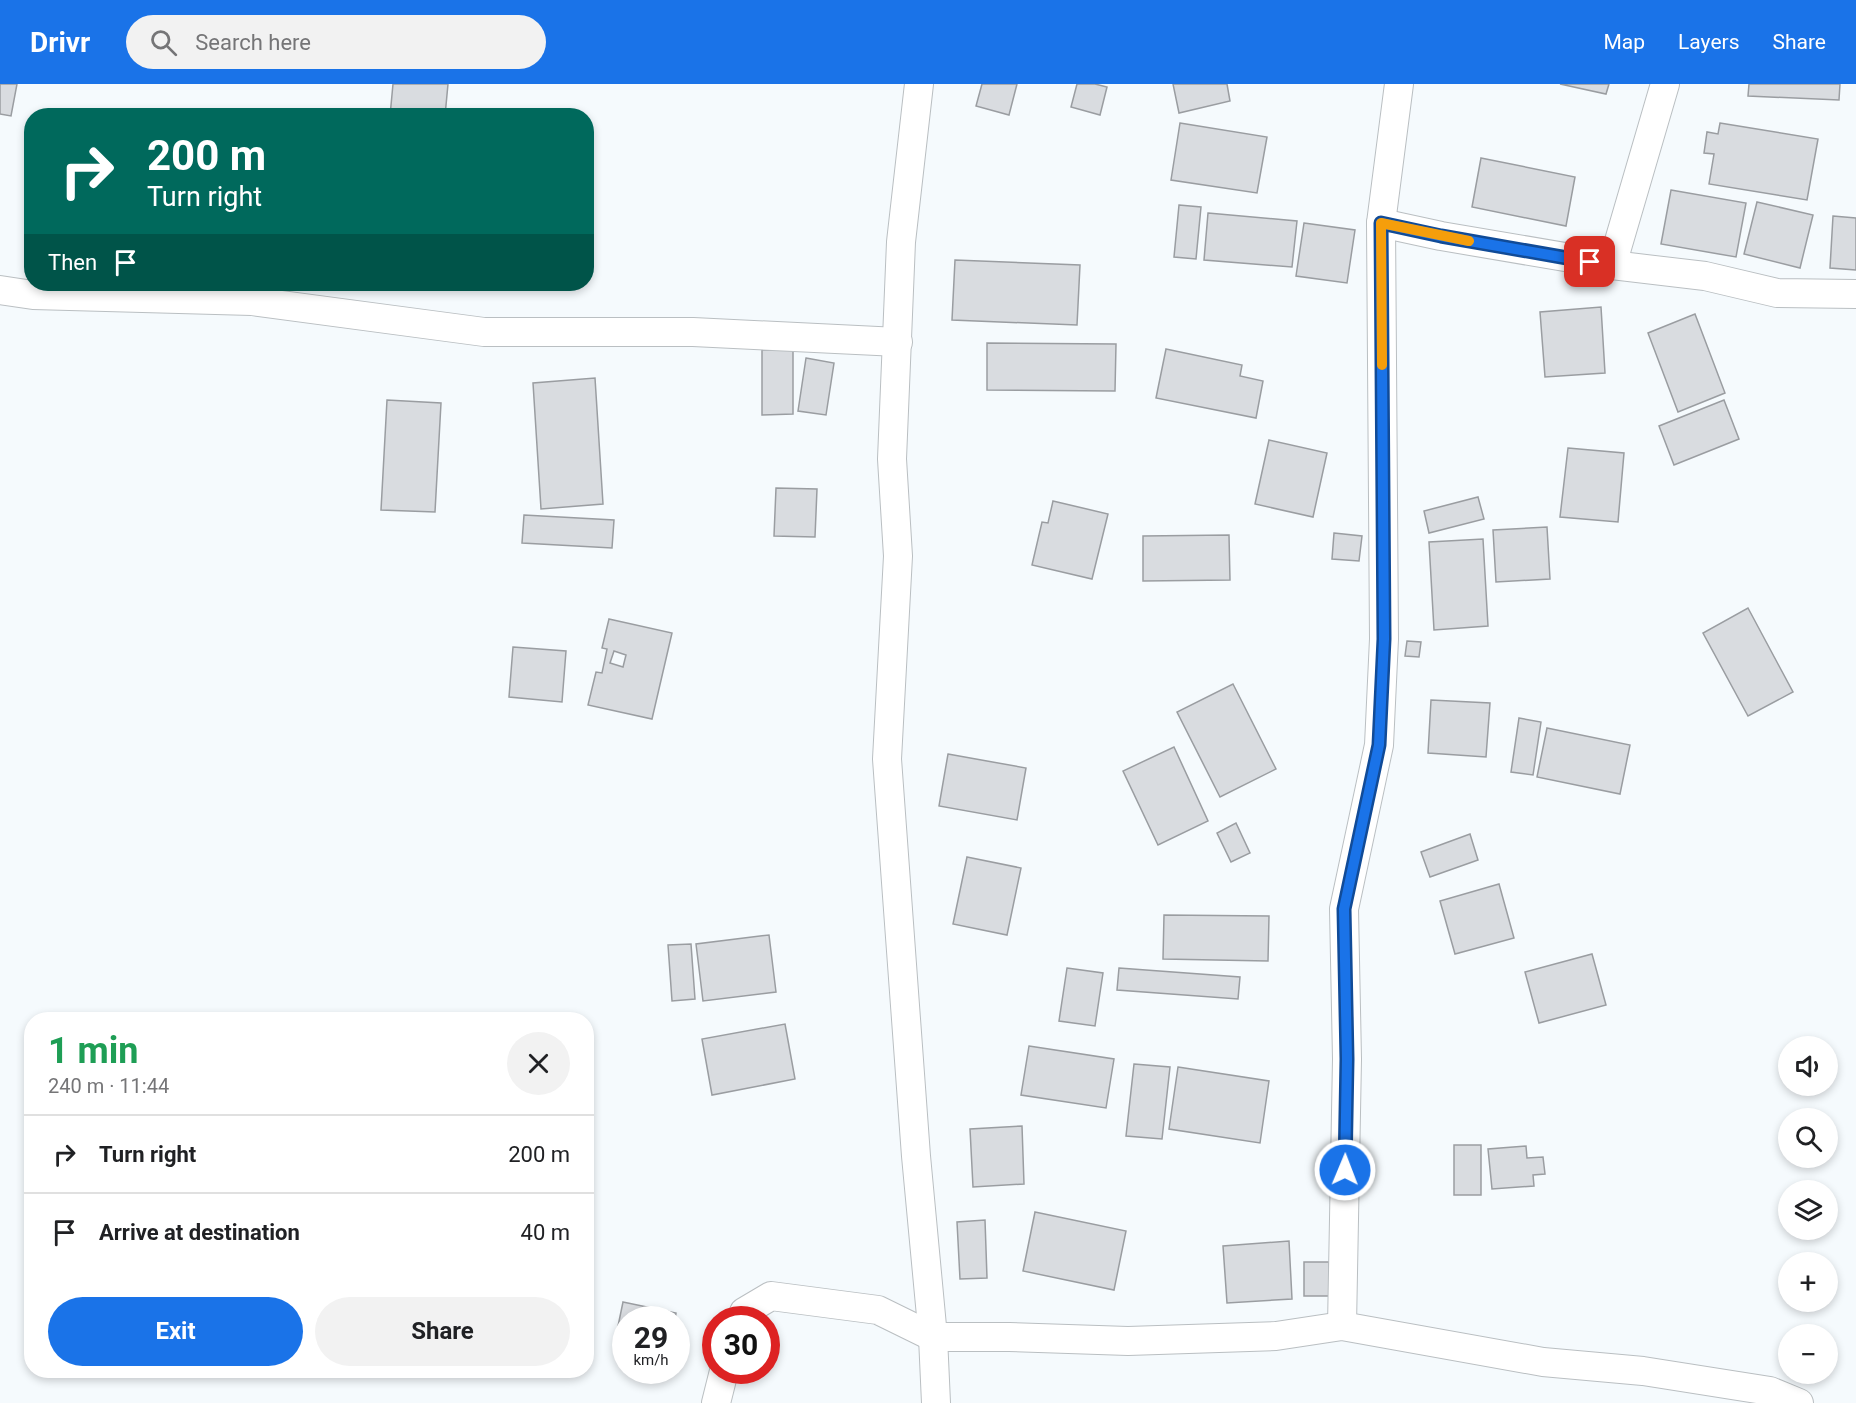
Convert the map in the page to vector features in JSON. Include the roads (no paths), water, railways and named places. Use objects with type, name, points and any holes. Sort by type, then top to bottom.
[{"type":"street","points":[[920,84],[901,242],[892,459],[898,556],[887,759],[916,1156],[933,1337],[936,1403]]},
{"type":"street","points":[[1342,1326],[1347,1059],[1344,909],[1379,745],[1384,639],[1381,223],[1399,84]]},
{"type":"street","points":[[1612,266],[1665,84]]},
{"type":"street","points":[[1381,223],[1441,236],[1612,266],[1705,276],[1777,293],[1856,294]]},
{"type":"street","points":[[0,290],[33,295],[252,300],[484,332],[693,332],[898,342]]},
{"type":"street","points":[[754,1306],[771,1296],[878,1310],[933,1337],[1128,1341],[1276,1336],[1342,1326],[1543,1362],[1643,1371],[1770,1391],[1799,1403]]},
{"type":"street","points":[[716,1403],[721,1384]]}]
